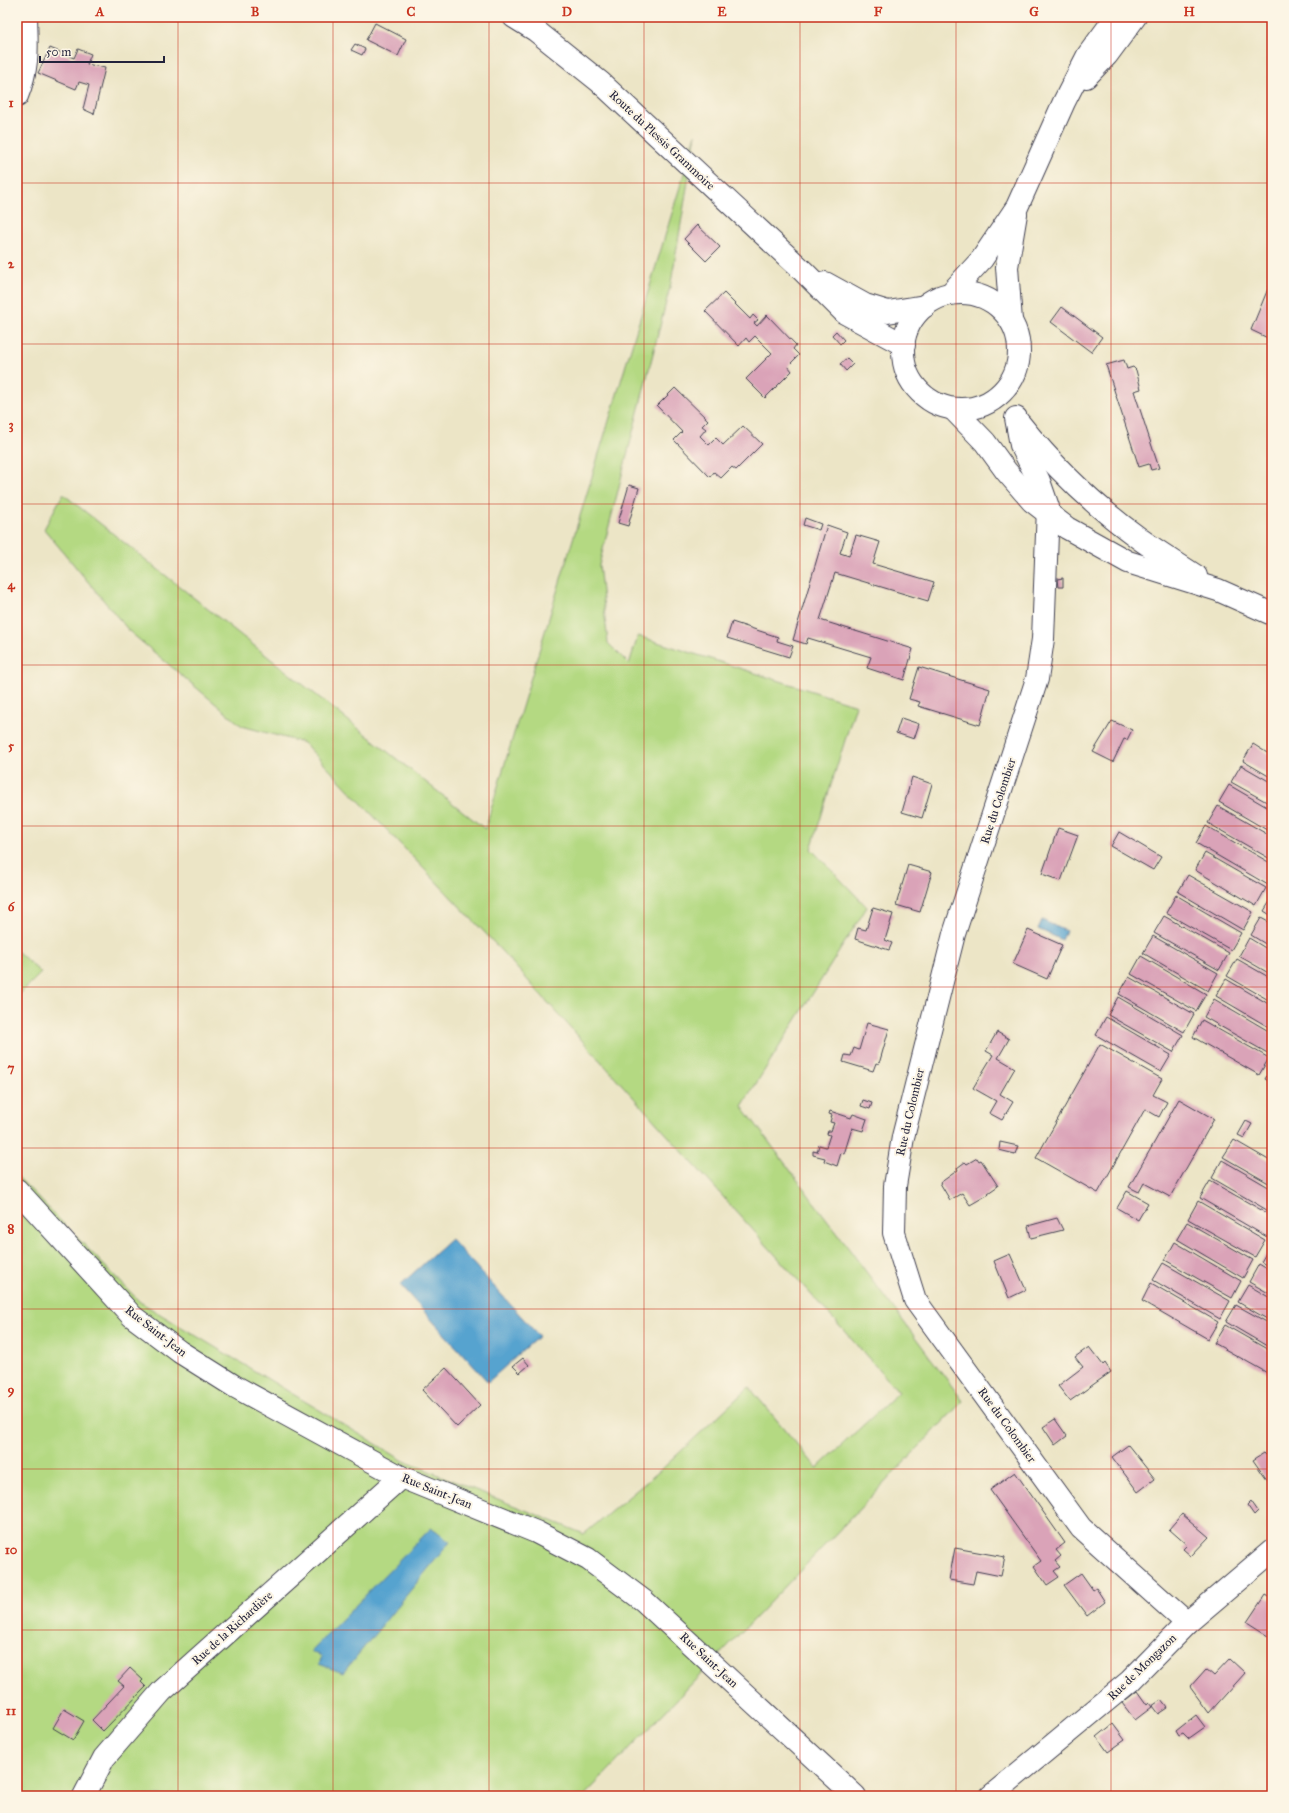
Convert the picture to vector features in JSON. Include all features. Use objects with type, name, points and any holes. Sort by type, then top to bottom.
[{"type":"street","points":[[17,96],[24,79],[28,59],[26,17]]},
{"type":"street","name":"Route du Plessis Grammoire","points":[[514,17],[535,30],[600,82],[803,271],[845,313],[904,345]]},
{"type":"street","points":[[950,294],[982,260],[1017,207],[1064,102],[1088,55],[1116,17]]},
{"type":"street","points":[[1064,102],[1107,55],[1135,17]]},
{"type":"street","points":[[1011,321],[1008,267],[1017,207]]},
{"type":"street","name":"Route du Plessis Grammoire","points":[[803,271],[865,305],[888,312],[925,306]]},
{"type":"street","points":[[968,293],[985,298],[1000,307],[1011,321],[1018,337],[1020,354],[1016,371],[1008,387],[997,397],[984,405],[968,409],[953,409],[933,401],[916,388],[909,375],[904,360],[904,345],[907,330],[915,317],[925,306],[937,298],[950,294],[968,293]]},
{"type":"street","name":"Rue du Colombier","points":[[1008,387],[1021,445],[1039,481],[1048,508],[1043,639],[1037,680],[954,934],[903,1138],[895,1186],[894,1233],[915,1300],[1081,1528],[1187,1623]]},
{"type":"street","points":[[953,409],[985,442],[1018,485],[1048,514],[1067,528],[1128,562],[1218,590],[1272,614]]},
{"type":"street","points":[[1016,418],[1037,445],[1079,488],[1140,538],[1218,590]]},
{"type":"street","name":"Rue Saint-Jean","points":[[17,1190],[132,1316],[180,1352],[234,1386],[401,1477],[536,1532],[588,1559],[644,1601],[855,1796]]},
{"type":"street","name":"Rue de la Richardière","points":[[84,1796],[104,1758],[162,1690],[401,1477]]},
{"type":"street","name":"Rue de Mongazon","points":[[991,1796],[1130,1681],[1187,1623],[1272,1551]]},
{"type":"green space","points":[[696,134],[671,283],[599,565],[608,643],[629,664],[638,636],[856,705],[811,849],[867,907],[742,1106],[963,1401],[584,1796],[17,1796],[17,1176],[140,1302],[404,1461],[584,1534],[662,1469],[749,1387],[817,1468],[899,1392],[487,935],[304,743],[242,726],[130,632],[44,529],[63,494],[485,829]]},
{"type":"green space","points":[[17,951],[41,973],[17,997]]},
{"type":"water","points":[[1042,920],[1066,931],[1062,940],[1038,929]]},
{"type":"water","points":[[451,1239],[539,1336],[488,1382],[400,1285]]},
{"type":"water","points":[[431,1528],[450,1542],[343,1673],[319,1664],[322,1656],[310,1652]]},
{"type":"building","points":[[375,23],[406,39],[398,56],[366,40]]},
{"type":"building","points":[[355,44],[365,49],[362,55],[351,50]]},
{"type":"building","points":[[50,48],[74,58],[78,49],[91,54],[87,64],[105,68],[94,114],[83,109],[89,85],[79,82],[76,89],[38,73]]},
{"type":"building","points":[[697,225],[720,247],[706,261],[684,239]]},
{"type":"building","points":[[1272,279],[1272,340],[1251,330]]},
{"type":"building","points":[[724,293],[750,319],[753,315],[758,320],[754,323],[757,326],[767,315],[796,345],[793,349],[799,355],[788,366],[792,371],[765,398],[746,379],[772,353],[755,336],[749,342],[746,338],[739,346],[705,311]]},
{"type":"building","points":[[1062,307],[1102,337],[1091,352],[1051,322]]},
{"type":"building","points":[[836,331],[844,340],[840,344],[832,335]]},
{"type":"building","points":[[847,358],[853,364],[846,371],[840,364]]},
{"type":"building","points":[[1124,360],[1127,369],[1133,367],[1136,370],[1141,389],[1134,391],[1159,468],[1151,470],[1149,464],[1139,467],[1106,365]]},
{"type":"building","points":[[675,388],[708,420],[702,426],[706,429],[700,436],[709,445],[716,438],[723,445],[743,426],[762,444],[736,470],[732,467],[721,478],[714,472],[710,477],[674,440],[682,432],[657,406]]},
{"type":"building","points":[[629,485],[639,488],[628,526],[618,523]]},
{"type":"building","points":[[805,518],[821,524],[819,530],[803,525]]},
{"type":"building","points":[[827,525],[847,532],[840,553],[849,556],[856,535],[880,542],[873,564],[934,582],[928,601],[835,573],[820,620],[913,649],[904,680],[867,668],[871,657],[808,638],[806,644],[793,640]]},
{"type":"building","points":[[1063,578],[1063,587],[1058,587],[1057,579]]},
{"type":"building","points":[[732,622],[778,637],[777,641],[793,646],[789,657],[727,638]]},
{"type":"building","points":[[919,667],[990,689],[980,725],[918,706],[920,702],[909,699]]},
{"type":"building","points":[[901,718],[919,724],[914,739],[896,733]]},
{"type":"building","points":[[1112,721],[1132,730],[1127,740],[1124,739],[1113,762],[1093,752]]},
{"type":"building","points":[[1253,744],[1272,756],[1272,778],[1243,761]]},
{"type":"building","points":[[1241,765],[1272,783],[1272,805],[1231,782]]},
{"type":"building","points":[[912,777],[932,784],[922,818],[902,812]]},
{"type":"building","points":[[1229,785],[1272,810],[1272,833],[1219,802]]},
{"type":"building","points":[[1218,806],[1272,837],[1272,860],[1208,823]]},
{"type":"building","points":[[1206,826],[1272,864],[1272,879],[1268,885],[1196,843]]},
{"type":"building","points":[[1058,828],[1078,835],[1061,881],[1042,874]]},
{"type":"building","points":[[1119,832],[1161,857],[1153,870],[1111,846]]},
{"type":"building","points":[[1205,853],[1266,888],[1256,906],[1195,870]]},
{"type":"building","points":[[908,865],[932,872],[920,912],[896,905]]},
{"type":"building","points":[[1188,875],[1253,912],[1243,930],[1178,892]]},
{"type":"building","points":[[1176,895],[1241,933],[1231,950],[1166,913]]},
{"type":"building","points":[[1272,898],[1272,916],[1264,911]]},
{"type":"building","points":[[873,908],[893,914],[885,940],[892,943],[889,950],[855,939],[858,928],[866,930]]},
{"type":"building","points":[[1164,916],[1229,953],[1219,970],[1154,933]]},
{"type":"building","points":[[1261,918],[1272,924],[1272,948],[1251,935]]},
{"type":"building","points":[[1028,930],[1062,945],[1047,979],[1013,964]]},
{"type":"building","points":[[1153,936],[1218,973],[1208,991],[1143,953]]},
{"type":"building","points":[[1249,938],[1272,952],[1272,975],[1239,956]]},
{"type":"building","points":[[1141,956],[1206,994],[1196,1011],[1131,974]]},
{"type":"building","points":[[1237,959],[1272,979],[1272,1002],[1227,976]]},
{"type":"building","points":[[1129,977],[1194,1014],[1184,1032],[1119,994]]},
{"type":"building","points":[[1226,979],[1272,1006],[1272,1029],[1216,996]]},
{"type":"building","points":[[1118,997],[1183,1035],[1173,1052],[1108,1015]]},
{"type":"building","points":[[1214,999],[1272,1033],[1271,1055],[1204,1017]]},
{"type":"building","points":[[1106,1017],[1171,1055],[1161,1072],[1096,1035]]},
{"type":"building","points":[[1202,1020],[1269,1058],[1259,1075],[1193,1037]]},
{"type":"building","points":[[867,1023],[889,1029],[879,1064],[876,1063],[873,1071],[843,1062],[845,1055],[851,1056],[854,1048],[859,1050]]},
{"type":"building","points":[[997,1032],[1009,1039],[998,1058],[1015,1068],[1000,1094],[1013,1102],[1002,1120],[989,1113],[996,1101],[973,1088],[993,1055],[986,1051]]},
{"type":"building","points":[[1100,1044],[1162,1079],[1153,1095],[1167,1102],[1159,1117],[1145,1109],[1098,1193],[1036,1158]]},
{"type":"building","points":[[1272,1067],[1272,1083],[1265,1079]]},
{"type":"building","points":[[1179,1099],[1214,1119],[1170,1197],[1144,1183],[1139,1192],[1129,1187]]},
{"type":"building","points":[[863,1100],[872,1103],[870,1109],[861,1106]]},
{"type":"building","points":[[830,1111],[851,1118],[853,1114],[867,1119],[863,1131],[852,1128],[844,1154],[841,1153],[837,1166],[824,1161],[825,1158],[813,1155],[813,1151],[817,1152],[819,1145],[826,1147],[830,1135],[827,1134],[828,1131],[831,1131],[834,1123],[830,1122],[832,1115],[829,1114]]},
{"type":"building","points":[[1246,1121],[1252,1124],[1244,1138],[1238,1135]]},
{"type":"building","points":[[1234,1140],[1272,1162],[1272,1185],[1223,1157]]},
{"type":"building","points":[[1000,1142],[1018,1146],[1015,1154],[999,1150]]},
{"type":"building","points":[[977,1158],[979,1161],[981,1160],[998,1186],[988,1193],[989,1194],[970,1205],[962,1193],[950,1200],[940,1183],[958,1170],[957,1168],[965,1162],[967,1164]]},
{"type":"building","points":[[1222,1160],[1272,1189],[1272,1213],[1212,1178]]},
{"type":"building","points":[[1210,1181],[1272,1216],[1272,1227],[1267,1237],[1200,1198]]},
{"type":"building","points":[[1127,1191],[1148,1203],[1138,1220],[1117,1208]]},
{"type":"building","points":[[1198,1201],[1265,1240],[1255,1257],[1188,1219]]},
{"type":"building","points":[[1057,1218],[1063,1230],[1031,1238],[1028,1226]]},
{"type":"building","points":[[1187,1222],[1253,1260],[1243,1278],[1177,1239]]},
{"type":"building","points":[[1175,1242],[1241,1281],[1232,1298],[1165,1260]]},
{"type":"building","points":[[1271,1244],[1272,1245],[1272,1268],[1261,1262]]},
{"type":"building","points":[[1010,1254],[1026,1290],[1009,1298],[994,1261]]},
{"type":"building","points":[[1163,1263],[1230,1301],[1220,1319],[1153,1280]]},
{"type":"building","points":[[1259,1264],[1272,1272],[1272,1295],[1249,1282]]},
{"type":"building","points":[[1151,1283],[1218,1322],[1208,1339],[1142,1301]]},
{"type":"building","points":[[1248,1285],[1272,1299],[1272,1322],[1238,1302]]},
{"type":"building","points":[[1236,1305],[1272,1325],[1272,1349],[1226,1322]]},
{"type":"building","points":[[1225,1325],[1272,1352],[1271,1375],[1214,1343]]},
{"type":"building","points":[[1089,1347],[1103,1365],[1105,1363],[1111,1372],[1070,1401],[1058,1386],[1083,1367],[1075,1357]]},
{"type":"building","points":[[523,1358],[529,1365],[520,1373],[513,1366]]},
{"type":"building","points":[[446,1368],[480,1405],[457,1427],[422,1390]]},
{"type":"building","points":[[1055,1419],[1067,1436],[1055,1445],[1043,1427]]},
{"type":"building","points":[[1128,1445],[1155,1479],[1138,1492],[1112,1457]]},
{"type":"building","points":[[1272,1451],[1272,1483],[1270,1484],[1253,1460],[1264,1453],[1266,1455]]},
{"type":"building","points":[[1015,1472],[1065,1543],[1056,1550],[1061,1556],[1055,1561],[1060,1567],[1054,1571],[1059,1577],[1047,1585],[1034,1566],[1041,1561],[990,1490]]},
{"type":"building","points":[[1251,1501],[1258,1511],[1254,1515],[1247,1505]]},
{"type":"building","points":[[1182,1514],[1209,1537],[1191,1556],[1183,1549],[1187,1545],[1169,1529]]},
{"type":"building","points":[[955,1548],[1005,1557],[1001,1576],[976,1571],[973,1584],[949,1580]]},
{"type":"building","points":[[1081,1573],[1093,1590],[1096,1588],[1105,1602],[1087,1616],[1064,1585]]},
{"type":"building","points":[[1265,1595],[1272,1599],[1272,1638],[1247,1622]]},
{"type":"building","points":[[1230,1659],[1245,1673],[1209,1713],[1190,1687],[1206,1669],[1214,1676]]},
{"type":"building","points":[[130,1668],[143,1680],[141,1682],[146,1687],[103,1731],[92,1720],[124,1686],[118,1681]]},
{"type":"building","points":[[1137,1691],[1147,1705],[1149,1703],[1152,1707],[1135,1720],[1122,1703]]},
{"type":"building","points":[[1161,1700],[1167,1708],[1158,1714],[1152,1706]]},
{"type":"building","points":[[64,1709],[84,1721],[73,1740],[53,1728]]},
{"type":"building","points":[[1196,1715],[1205,1727],[1188,1739],[1183,1734],[1179,1736],[1176,1731]]},
{"type":"building","points":[[1113,1724],[1125,1740],[1108,1752],[1097,1737]]}]
